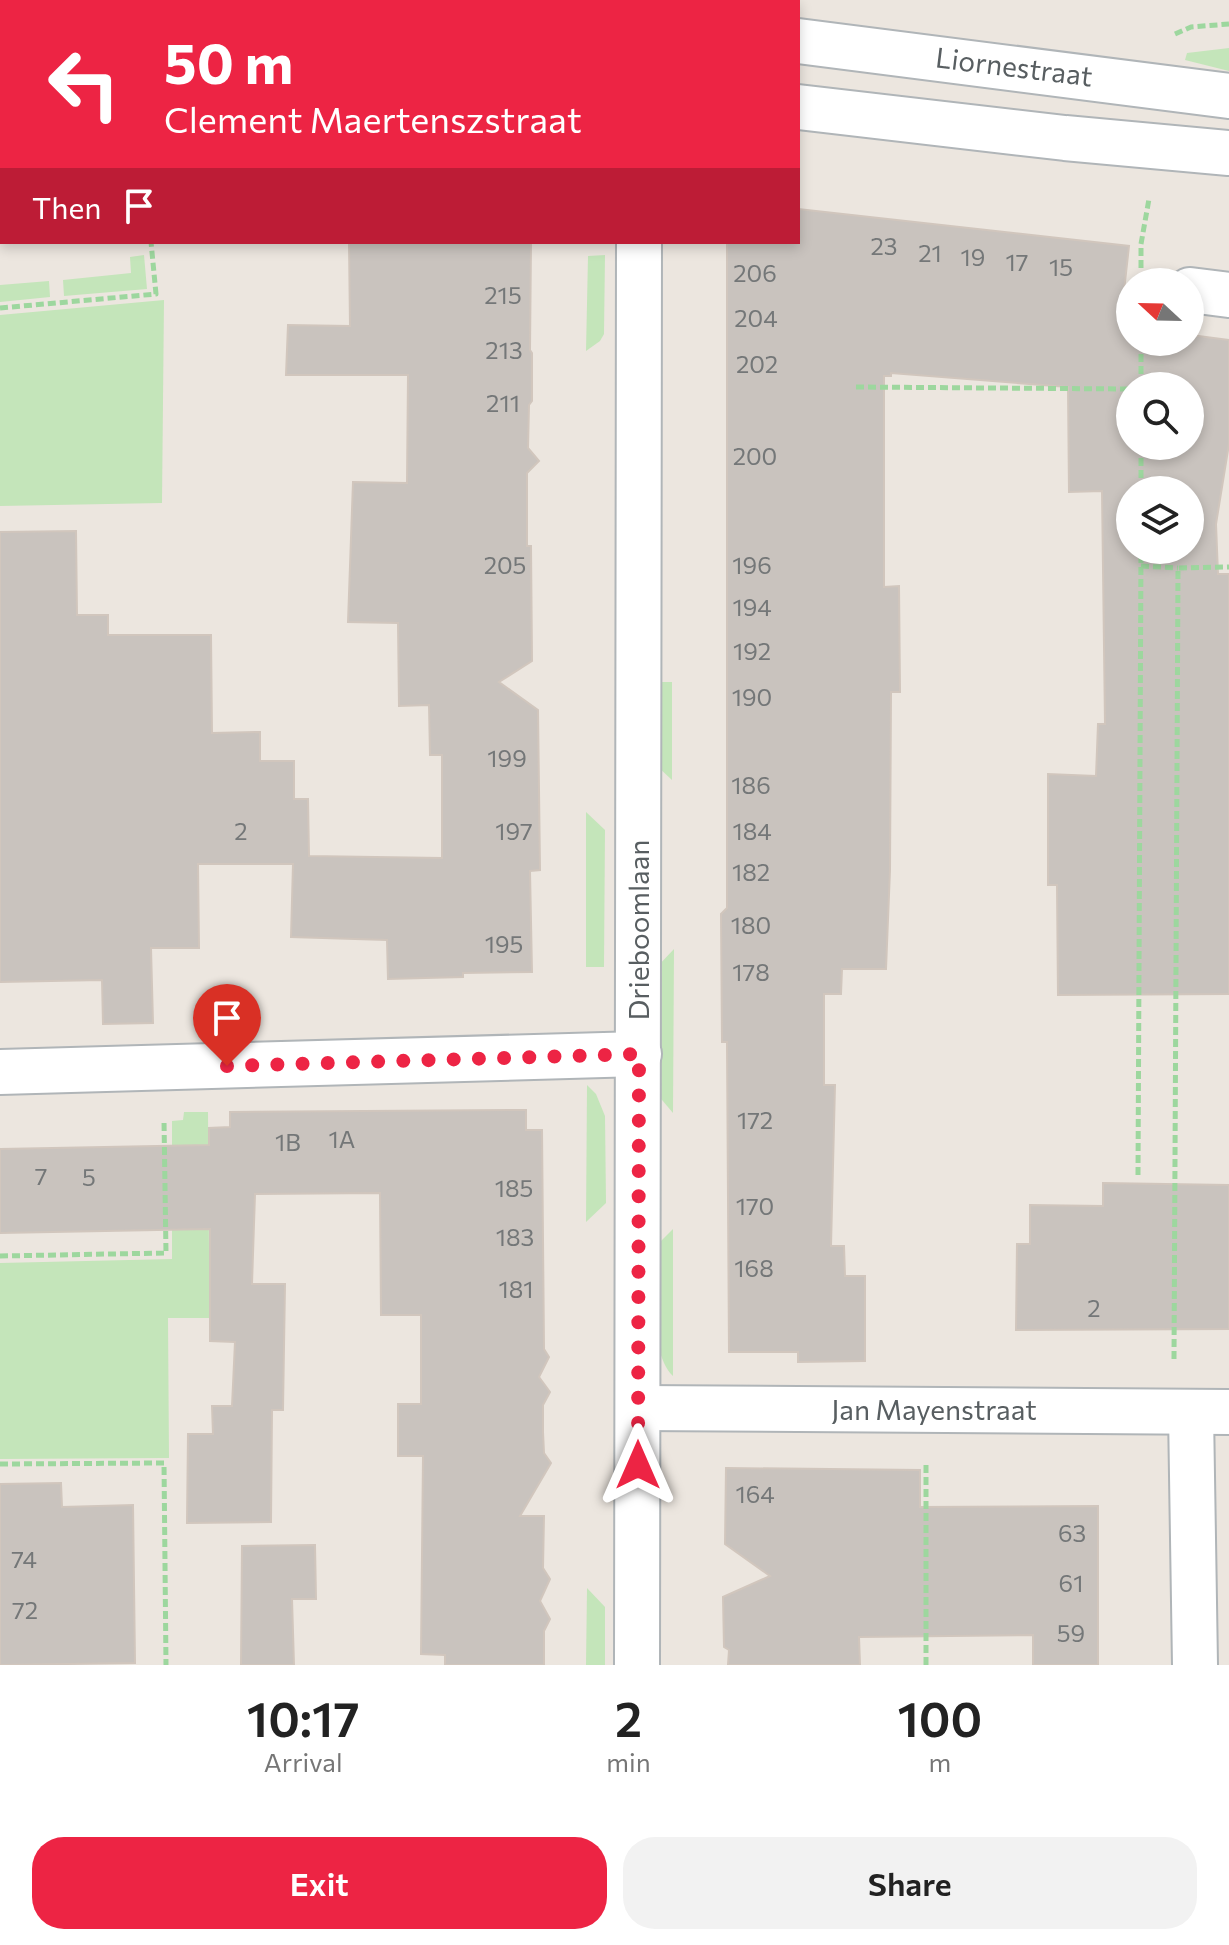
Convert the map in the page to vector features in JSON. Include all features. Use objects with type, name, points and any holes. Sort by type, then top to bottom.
[{"type":"street","name":"Liornestraat","points":[[800,41],[1229,96]]},
{"type":"street","points":[[800,107],[1065,138],[1229,153]]},
{"type":"street","name":"Drieboomlaan","points":[[637,1665],[639,244]]},
{"type":"street","points":[[1204,292],[1229,295]]},
{"type":"street","points":[[0,1072],[639,1054]]},
{"type":"street","name":"Jan Mayenstraat","points":[[639,1408],[1198,1412]]},
{"type":"street","points":[[1198,1412],[1206,1655]]},
{"type":"path","points":[[1141,268],[1141,244],[1150,191]]},
{"type":"path","points":[[0,308],[156,294],[151,244]]},
{"type":"path","points":[[856,387],[1116,389]]},
{"type":"path","points":[[1138,1175],[1141,566],[1229,567]]},
{"type":"path","points":[[1178,568],[1198,1412]]},
{"type":"path","points":[[0,1256],[166,1253],[164,1067]]},
{"type":"path","points":[[926,1410],[926,1665]]},
{"type":"path","points":[[0,1464],[164,1463],[166,1665]]},
{"type":"green space","points":[[1229,48],[1229,71],[1185,60],[1187,53]]},
{"type":"green space","points":[[144,255],[147,289],[64,296],[63,280],[131,273],[130,257]]},
{"type":"green space","points":[[605,255],[604,334],[586,351],[588,256]]},
{"type":"green space","points":[[49,281],[50,297],[0,302],[0,285]]},
{"type":"green space","points":[[164,300],[162,503],[0,506],[0,315]]},
{"type":"green space","points":[[657,682],[672,682],[672,780],[657,766]]},
{"type":"green space","points":[[586,812],[605,830],[604,967],[586,967]]},
{"type":"green space","points":[[674,949],[673,1113],[657,1094],[657,967]]},
{"type":"green space","points":[[587,1085],[596,1094],[605,1116],[606,1203],[586,1222]]},
{"type":"green space","points":[[184,1112],[208,1112],[209,1253],[216,1253],[216,1318],[168,1318],[169,1458],[0,1459],[0,1263],[172,1259],[172,1121],[183,1120]]},
{"type":"green space","points":[[673,1229],[673,1376],[660,1350],[655,1295],[657,1245]]},
{"type":"green space","points":[[587,1588],[605,1607],[605,1665],[586,1665]]},
{"type":"building","points":[[800,209],[1129,246],[1127,268],[1116,268],[1116,356],[1204,356],[1204,337],[1229,340],[1229,444],[1216,524],[1218,574],[1229,574],[1229,994],[1058,995],[1057,885],[1048,885],[1048,774],[1096,776],[1098,724],[1105,724],[1102,491],[1069,492],[1068,387],[891,373],[891,376],[884,376],[884,587],[899,586],[900,692],[891,692],[886,969],[842,969],[841,994],[824,994],[824,1085],[835,1085],[831,1246],[844,1246],[845,1276],[865,1276],[865,1361],[798,1362],[798,1352],[729,1352],[727,1042],[722,1042],[721,914],[727,908],[727,244],[800,244]]},
{"type":"building","points":[[349,244],[531,244],[532,401],[529,405],[528,448],[539,461],[527,473],[532,661],[499,682],[538,710],[540,870],[530,871],[532,972],[388,979],[387,940],[291,937],[293,864],[198,864],[199,948],[151,948],[153,1023],[103,1024],[102,980],[0,982],[0,532],[76,531],[77,615],[108,615],[108,635],[211,635],[212,733],[260,732],[260,761],[294,761],[294,799],[308,799],[309,856],[442,858],[442,755],[430,755],[429,705],[399,706],[398,623],[348,622],[353,482],[407,483],[408,375],[286,375],[288,325],[350,326]]},
{"type":"building","points":[[526,1110],[526,1130],[542,1130],[544,1349],[549,1357],[539,1377],[550,1392],[543,1405],[543,1432],[544,1453],[551,1463],[520,1516],[544,1516],[543,1568],[550,1579],[540,1601],[550,1619],[544,1631],[544,1665],[445,1665],[445,1655],[421,1654],[423,1456],[398,1456],[398,1404],[421,1404],[421,1315],[381,1315],[380,1193],[255,1194],[252,1284],[285,1284],[283,1410],[272,1410],[271,1522],[187,1523],[188,1434],[213,1434],[212,1406],[232,1406],[235,1342],[210,1341],[210,1229],[0,1233],[0,1149],[209,1145],[209,1128],[230,1127],[230,1112]]},
{"type":"building","points":[[1103,1183],[1229,1185],[1229,1329],[1016,1330],[1017,1244],[1030,1244],[1030,1205],[1103,1206]]},
{"type":"building","points":[[726,1468],[920,1470],[920,1507],[1098,1506],[1098,1665],[1033,1665],[1033,1635],[859,1637],[860,1665],[728,1665],[729,1650],[724,1647],[723,1597],[770,1576],[725,1544]]},
{"type":"building","points":[[61,1483],[62,1507],[133,1505],[135,1663],[0,1665],[0,1484]]},
{"type":"building","points":[[315,1545],[316,1599],[292,1599],[294,1665],[241,1665],[242,1546]]},
{"type":"route","points":[[227,1066],[639,1054],[638,1465]]}]
